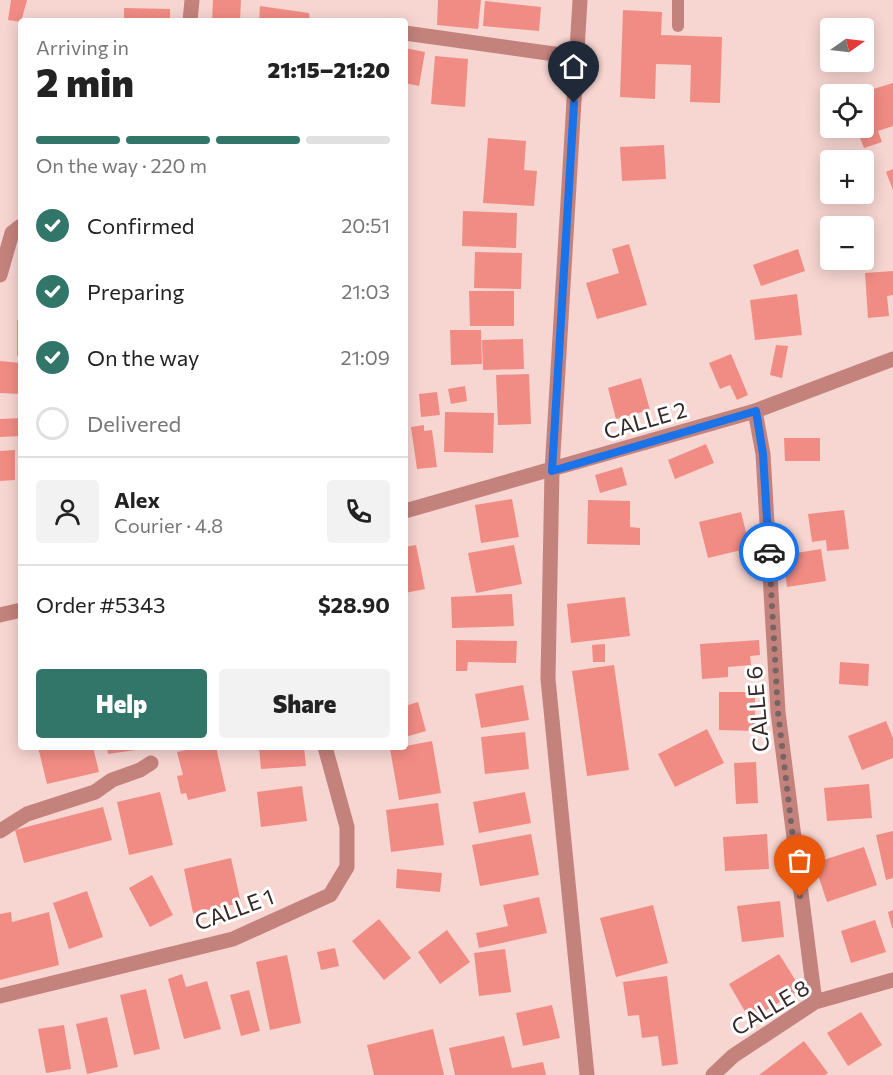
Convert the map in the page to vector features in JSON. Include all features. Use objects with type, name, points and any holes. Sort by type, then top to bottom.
[{"type":"street","points":[[190,18],[192,0]]},
{"type":"street","points":[[580,0],[552,471],[548,679],[587,1075]]},
{"type":"street","points":[[408,33],[576,57]]},
{"type":"street","points":[[0,274],[12,233],[18,228]]},
{"type":"street","name":"CALLE 2","points":[[408,510],[756,411],[893,359]]},
{"type":"street","name":"CALLE 6","points":[[756,411],[763,454],[778,712],[815,1002]]},
{"type":"street","points":[[0,615],[18,611]]},
{"type":"street","name":"CALLE 1","points":[[0,996],[232,939],[330,895],[347,867],[346,827],[326,750]]},
{"type":"street","points":[[0,831],[27,814],[94,792],[112,780],[140,770],[151,763]]},
{"type":"street","name":"CALLE 8","points":[[712,1075],[733,1056],[815,1002],[893,980]]},
{"type":"lane","points":[[678,0],[678,26]]},
{"type":"building","points":[[11,0],[27,0],[22,18],[18,18],[18,22],[8,20]]},
{"type":"building","points":[[213,0],[241,0],[240,18],[212,18]]},
{"type":"building","points":[[438,0],[481,0],[478,29],[437,25]]},
{"type":"building","points":[[485,1],[541,7],[539,31],[483,26]]},
{"type":"building","points":[[260,6],[309,13],[310,18],[259,18]]},
{"type":"building","points":[[124,8],[170,9],[170,18],[124,18]]},
{"type":"building","points":[[623,10],[662,12],[661,35],[722,37],[720,103],[690,102],[691,65],[656,64],[655,99],[620,97]]},
{"type":"building","points":[[408,49],[425,52],[419,86],[408,84]]},
{"type":"building","points":[[435,56],[468,59],[465,107],[431,104]]},
{"type":"building","points":[[893,83],[893,126],[878,131],[882,142],[864,148],[860,138],[874,138],[874,89]]},
{"type":"building","points":[[488,138],[526,141],[524,170],[537,171],[534,206],[483,203]]},
{"type":"building","points":[[664,145],[666,179],[622,181],[620,147]]},
{"type":"building","points":[[893,169],[893,190],[886,172]]},
{"type":"building","points":[[463,211],[517,213],[516,248],[462,246]]},
{"type":"building","points":[[629,244],[647,305],[597,319],[586,283],[619,273],[612,249]]},
{"type":"building","points":[[798,249],[805,271],[761,286],[753,265]]},
{"type":"building","points":[[475,252],[522,253],[521,289],[474,288]]},
{"type":"building","points":[[893,271],[893,295],[887,296],[889,316],[868,318],[865,273]]},
{"type":"building","points":[[469,291],[514,291],[514,326],[470,326]]},
{"type":"building","points":[[797,294],[802,335],[755,340],[750,300]]},
{"type":"building","points":[[17,320],[18,320],[18,356]]},
{"type":"building","points":[[450,330],[481,330],[482,364],[451,365]]},
{"type":"building","points":[[523,339],[524,369],[483,370],[482,340]]},
{"type":"building","points":[[776,345],[788,346],[782,378],[770,375]]},
{"type":"building","points":[[731,354],[748,395],[737,400],[730,385],[720,389],[709,363]]},
{"type":"building","points":[[0,361],[18,363],[18,394],[0,393]]},
{"type":"building","points":[[529,374],[531,424],[498,425],[496,375]]},
{"type":"building","points":[[641,378],[650,410],[616,419],[608,388]]},
{"type":"building","points":[[465,386],[467,401],[451,404],[448,389]]},
{"type":"building","points":[[437,392],[440,415],[421,417],[419,394]]},
{"type":"building","points":[[445,412],[494,413],[493,453],[444,452]]},
{"type":"building","points":[[18,418],[18,436],[0,437],[0,419]]},
{"type":"building","points":[[424,425],[424,431],[432,430],[437,467],[417,469],[411,427]]},
{"type":"building","points":[[784,438],[820,438],[820,461],[785,461]]},
{"type":"building","points":[[706,444],[714,463],[675,479],[668,460]]},
{"type":"building","points":[[15,450],[15,480],[0,481],[0,451]]},
{"type":"building","points":[[622,467],[627,485],[600,493],[595,475]]},
{"type":"building","points":[[512,499],[519,537],[481,543],[475,505]]},
{"type":"building","points":[[588,500],[630,501],[630,527],[640,528],[640,545],[587,544]]},
{"type":"building","points":[[844,510],[849,549],[827,551],[826,540],[812,542],[808,514]]},
{"type":"building","points":[[741,512],[750,548],[708,558],[699,522]]},
{"type":"building","points":[[416,545],[425,589],[408,592],[408,546]]},
{"type":"building","points":[[514,545],[522,584],[476,593],[468,553]]},
{"type":"building","points":[[821,549],[826,581],[787,587],[783,555]]},
{"type":"building","points":[[512,594],[514,626],[452,628],[451,597]]},
{"type":"building","points":[[625,597],[630,636],[571,643],[567,604]]},
{"type":"building","points":[[456,640],[517,641],[516,663],[468,662],[467,671],[456,671]]},
{"type":"building","points":[[759,640],[760,655],[750,656],[751,665],[728,667],[728,677],[702,679],[700,644]]},
{"type":"building","points":[[605,644],[605,662],[593,662],[592,645]]},
{"type":"building","points":[[840,662],[869,664],[868,686],[839,684]]},
{"type":"building","points":[[614,665],[629,770],[587,776],[572,671]]},
{"type":"building","points":[[523,685],[529,720],[481,728],[475,694]]},
{"type":"building","points":[[719,692],[755,692],[755,731],[719,730]]},
{"type":"building","points":[[418,702],[426,731],[408,736],[408,705]]},
{"type":"building","points":[[886,721],[893,738],[893,758],[862,770],[848,736]]},
{"type":"building","points":[[707,729],[724,763],[675,787],[658,754]]},
{"type":"building","points":[[525,732],[529,769],[485,774],[481,737]]},
{"type":"building","points":[[432,741],[441,793],[399,800],[390,750],[408,750],[408,746]]},
{"type":"building","points":[[39,750],[94,750],[99,772],[47,784]]},
{"type":"building","points":[[107,750],[136,750],[108,754]]},
{"type":"building","points":[[217,750],[226,791],[188,800],[186,793],[181,794],[177,776],[183,775],[177,752]]},
{"type":"building","points":[[259,750],[304,750],[306,766],[261,769]]},
{"type":"building","points":[[756,762],[758,803],[736,804],[734,763]]},
{"type":"building","points":[[869,784],[872,818],[827,821],[824,788]]},
{"type":"building","points":[[302,786],[307,821],[261,827],[257,792]]},
{"type":"building","points":[[160,792],[173,845],[129,855],[117,802]]},
{"type":"building","points":[[525,792],[531,823],[479,833],[473,802]]},
{"type":"building","points":[[438,803],[444,845],[391,852],[386,810]]},
{"type":"building","points":[[103,807],[112,840],[24,863],[15,830]]},
{"type":"building","points":[[893,831],[893,878],[886,880],[876,835]]},
{"type":"building","points":[[531,834],[539,875],[480,886],[472,845]]},
{"type":"building","points":[[767,834],[769,869],[725,871],[723,837]]},
{"type":"building","points":[[864,847],[877,885],[827,902],[814,863]]},
{"type":"building","points":[[231,858],[241,903],[193,913],[184,869]]},
{"type":"building","points":[[397,869],[442,873],[440,892],[396,888]]},
{"type":"building","points":[[152,875],[173,915],[150,927],[129,888]]},
{"type":"building","points":[[87,891],[103,937],[69,949],[53,903]]},
{"type":"building","points":[[539,897],[547,933],[479,948],[476,933],[508,926],[503,905]]},
{"type":"building","points":[[780,901],[784,937],[742,942],[737,906]]},
{"type":"building","points":[[653,905],[668,963],[616,977],[600,918]]},
{"type":"building","points":[[893,910],[893,928],[892,928],[888,912]]},
{"type":"building","points":[[11,912],[12,922],[49,912],[59,965],[0,980],[0,914]]},
{"type":"building","points":[[379,919],[411,958],[384,980],[352,941]]},
{"type":"building","points":[[875,920],[886,952],[851,963],[841,931]]},
{"type":"building","points":[[447,930],[470,962],[440,984],[418,952]]},
{"type":"building","points":[[335,948],[339,966],[321,970],[317,952]]},
{"type":"building","points":[[505,949],[511,992],[479,996],[474,953]]},
{"type":"building","points":[[779,954],[801,989],[750,1020],[729,984]]},
{"type":"building","points":[[287,955],[301,1023],[270,1030],[256,962]]},
{"type":"building","points":[[182,974],[186,987],[207,981],[221,1029],[184,1039],[168,979]]},
{"type":"building","points":[[667,976],[678,1064],[662,1066],[658,1036],[642,1038],[639,1015],[628,1016],[623,982]]},
{"type":"building","points":[[146,989],[160,1049],[134,1055],[120,995]]},
{"type":"building","points":[[249,990],[260,1031],[241,1036],[230,995]]},
{"type":"building","points":[[552,1005],[560,1038],[523,1046],[516,1013]]},
{"type":"building","points":[[861,1012],[882,1045],[848,1066],[827,1033]]},
{"type":"building","points":[[107,1017],[118,1067],[87,1074],[76,1024]]},
{"type":"building","points":[[64,1025],[71,1069],[46,1073],[38,1029]]},
{"type":"building","points":[[433,1029],[444,1075],[374,1075],[367,1045]]},
{"type":"building","points":[[504,1036],[512,1068],[543,1062],[546,1075],[455,1075],[449,1048]]},
{"type":"building","points":[[804,1041],[828,1073],[825,1075],[759,1075]]},
{"type":"way so far","points":[[769,552],[778,712],[800,897]]},
{"type":"route","points":[[574,103],[552,471],[756,411],[763,454],[769,552]]}]
